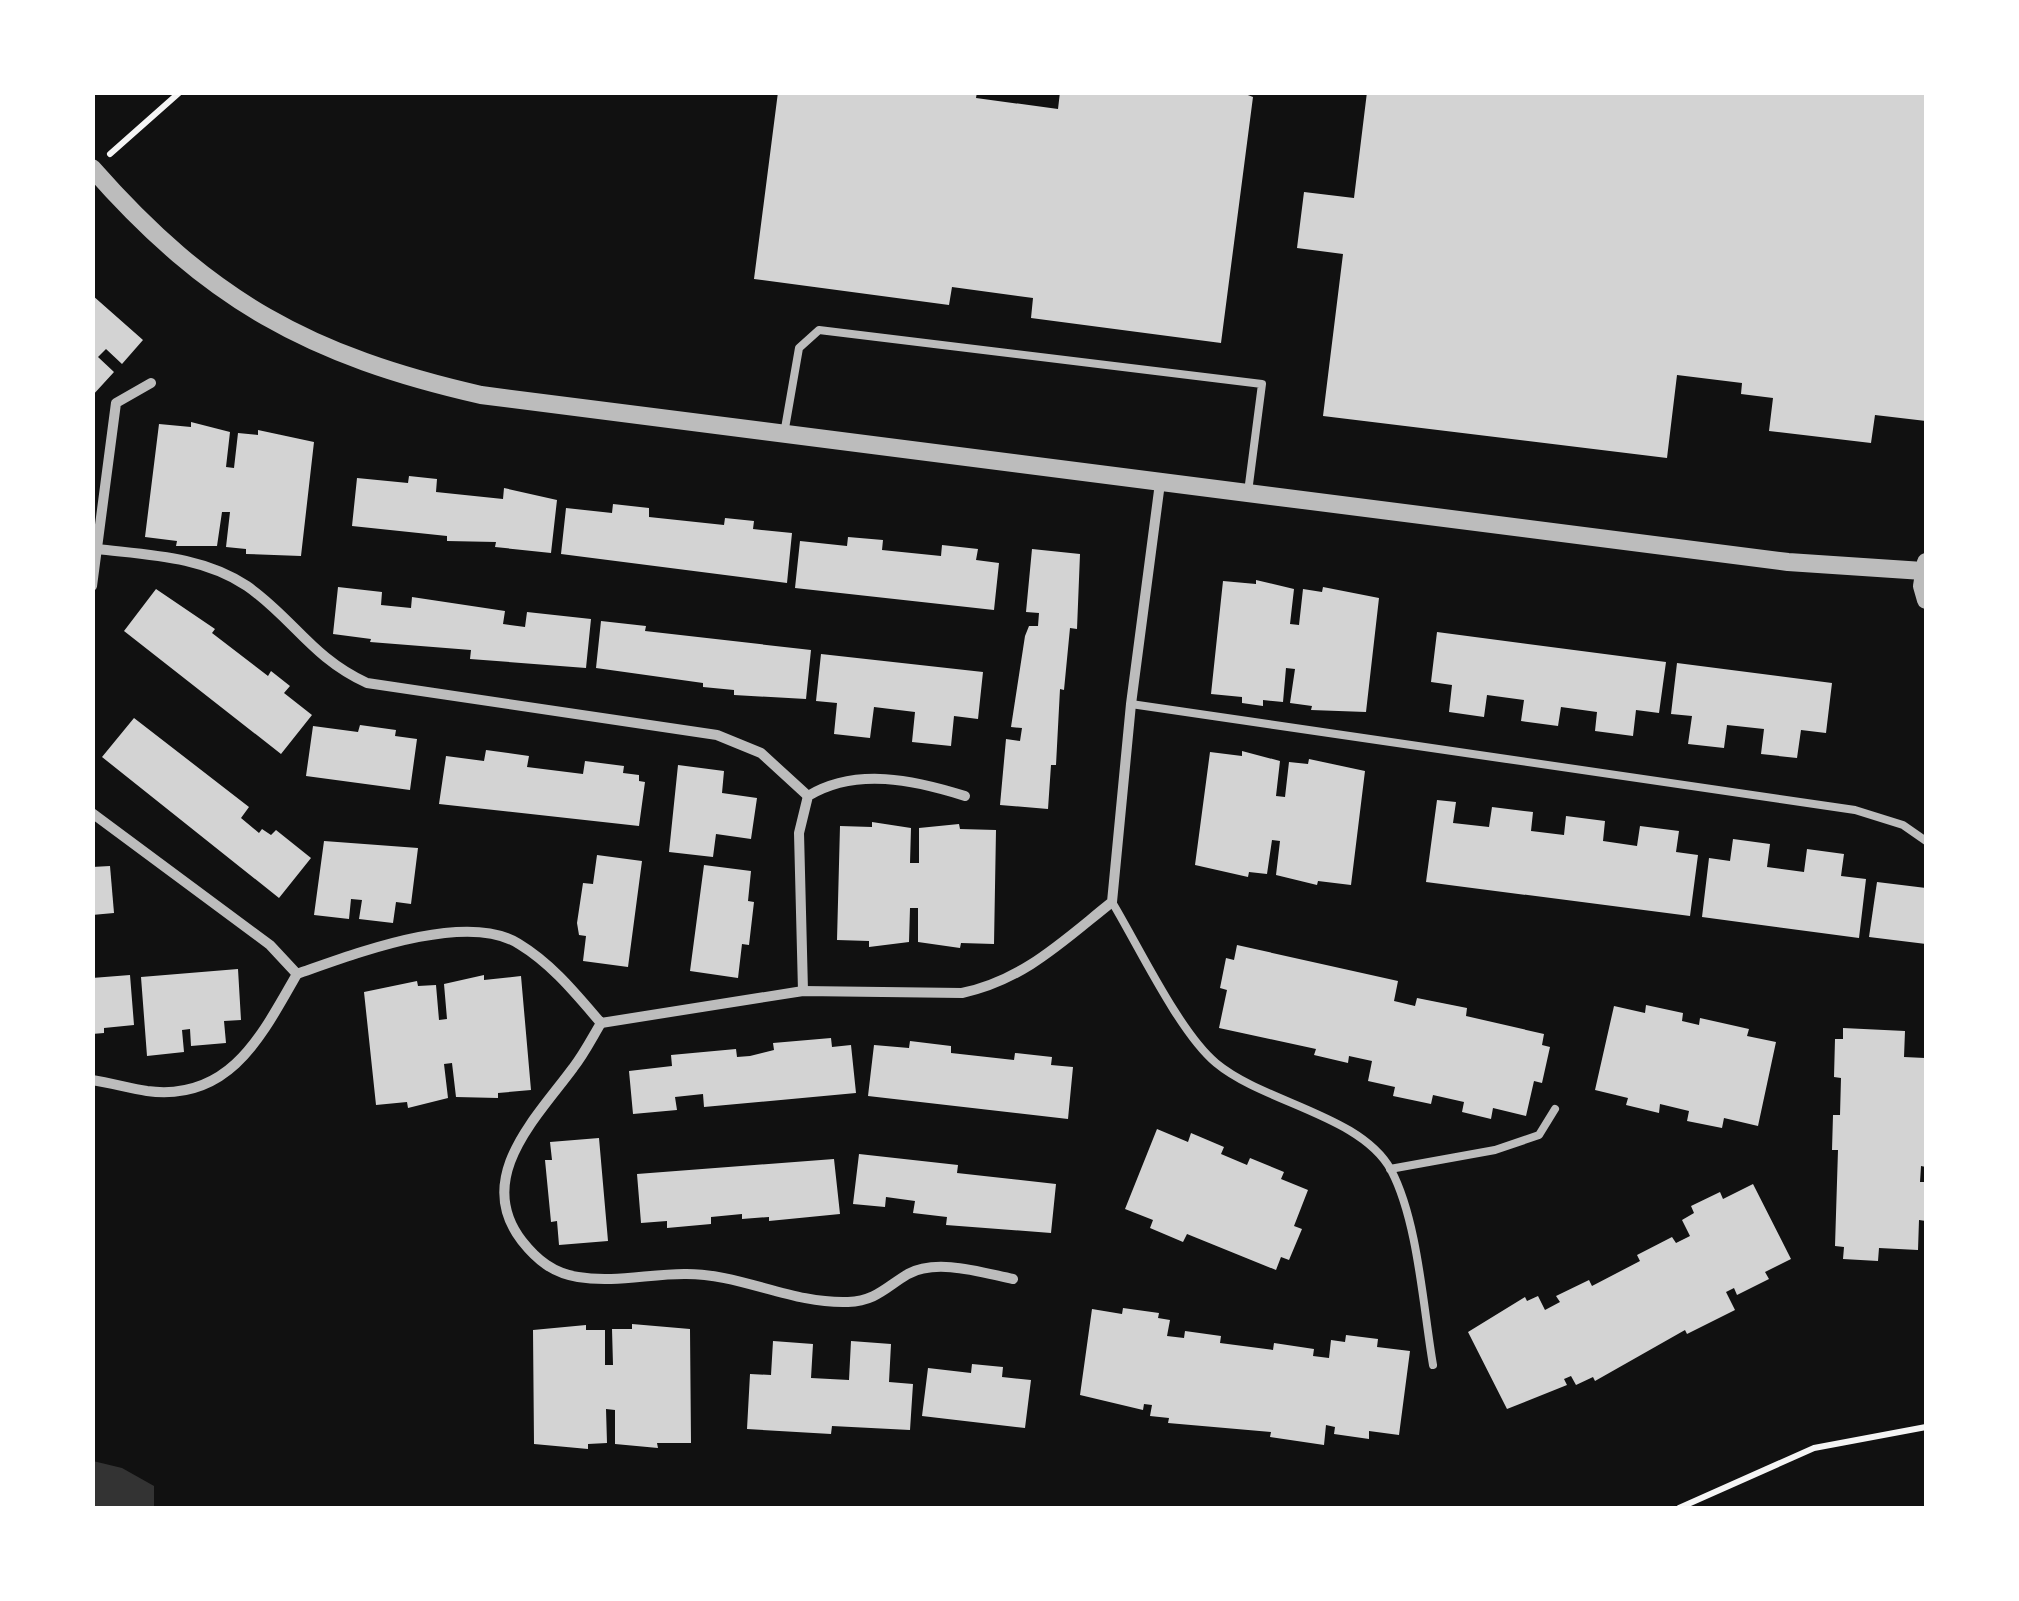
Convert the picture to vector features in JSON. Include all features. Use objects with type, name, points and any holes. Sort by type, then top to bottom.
[{"type":"street","points":[[99,163],[164,243],[212,285],[323,348],[420,381],[481,395],[1788,562],[1925,566],[1926,600]]},
{"type":"street","points":[[92,586],[116,403],[152,383]]},
{"type":"street","points":[[1013,1279],[926,1269],[909,1274],[880,1296],[846,1302],[786,1296],[712,1276],[581,1278],[546,1266],[508,1218],[508,1170],[521,1133],[575,1066],[601,1023],[803,991],[962,993],[985,988],[1030,968],[1112,902],[1131,704],[1160,483]]},
{"type":"street","points":[[97,549],[189,560],[224,574],[247,586],[319,656],[367,683],[431,696],[717,735],[760,753],[808,796]]},
{"type":"street","points":[[808,796],[836,782],[868,779],[917,784],[965,796]]},
{"type":"street","points":[[803,991],[799,834],[808,796]]},
{"type":"street","points":[[92,813],[270,945],[297,974]]},
{"type":"street","points":[[92,1080],[151,1092],[190,1089],[226,1076],[256,1046],[297,974],[440,932],[479,932],[516,941],[565,980],[601,1023]]},
{"type":"lane","points":[[784,434],[799,348],[819,330],[1262,384],[1248,494]]},
{"type":"lane","points":[[1131,704],[1855,810],[1903,825],[1926,841]]},
{"type":"lane","points":[[1112,902],[1186,1027],[1213,1061],[1252,1088],[1365,1140],[1390,1169],[1410,1232],[1434,1365]]},
{"type":"lane","points":[[1390,1169],[1495,1150],[1539,1135],[1555,1109]]},
{"type":"path","points":[[99,163],[130,140],[180,92]]},
{"type":"path","points":[[1679,1508],[1814,1448],[1926,1427]]},
{"type":"shaded area","points":[[93,1461],[122,1468],[154,1486],[154,1508],[93,1508]]},
{"type":"building","points":[[778,92],[977,92],[976,98],[1058,109],[1060,92],[1240,92],[1253,97],[1221,343],[1031,318],[1033,298],[952,287],[949,305],[754,279]]},
{"type":"building","points":[[1367,92],[1926,92],[1926,421],[1875,415],[1871,443],[1769,431],[1773,398],[1741,394],[1742,383],[1677,375],[1667,458],[1323,416],[1343,254],[1297,248],[1304,192],[1354,198]]},
{"type":"building","points":[[92,295],[143,340],[122,364],[106,349],[98,357],[114,372],[92,396]]},
{"type":"building","points":[[191,422],[230,432],[226,467],[234,468],[238,433],[258,435],[258,430],[314,442],[301,556],[246,554],[246,549],[226,547],[230,512],[222,512],[217,546],[176,546],[177,541],[145,537],[159,424],[191,427]]},
{"type":"building","points":[[409,476],[437,479],[436,492],[503,499],[504,488],[557,500],[551,553],[495,547],[496,542],[447,541],[447,536],[352,526],[357,478],[408,483]]},
{"type":"building","points":[[613,504],[649,508],[649,517],[724,525],[725,518],[754,521],[753,529],[792,533],[787,583],[561,554],[566,508],[612,513]]},
{"type":"building","points":[[848,537],[883,540],[882,550],[941,556],[942,545],[978,549],[976,560],[999,563],[994,610],[795,588],[800,541],[847,546]]},
{"type":"building","points":[[1032,549],[1080,554],[1077,629],[1070,628],[1064,690],[1060,689],[1056,765],[1051,765],[1048,809],[1000,805],[1006,739],[1020,741],[1022,728],[1011,727],[1025,636],[1029,626],[1038,626],[1039,613],[1026,612]]},
{"type":"building","points":[[1256,580],[1294,589],[1290,624],[1299,625],[1303,589],[1322,592],[1323,587],[1379,598],[1366,712],[1311,710],[1312,706],[1290,703],[1295,669],[1286,668],[1283,702],[1263,700],[1263,706],[1242,703],[1242,697],[1211,694],[1223,581],[1256,584]]},
{"type":"building","points":[[338,587],[382,592],[381,605],[411,608],[412,597],[505,611],[503,624],[525,627],[527,612],[591,619],[586,668],[470,659],[471,650],[370,642],[371,639],[333,634]]},
{"type":"building","points":[[156,589],[215,629],[212,633],[268,676],[271,671],[290,686],[284,693],[312,715],[281,754],[124,631]]},
{"type":"building","points":[[601,621],[646,626],[645,631],[811,650],[806,699],[734,695],[734,690],[703,687],[703,683],[596,668]]},
{"type":"building","points":[[1437,632],[1666,662],[1659,713],[1636,710],[1633,736],[1595,731],[1597,712],[1561,707],[1558,726],[1521,721],[1524,700],[1487,695],[1484,717],[1449,712],[1452,685],[1431,682]]},
{"type":"building","points":[[821,654],[983,672],[978,719],[954,716],[951,746],[912,742],[915,712],[874,707],[870,738],[834,734],[837,703],[816,701]]},
{"type":"building","points":[[1677,663],[1832,683],[1826,733],[1801,730],[1797,758],[1761,754],[1764,729],[1727,725],[1724,748],[1688,744],[1692,716],[1671,714]]},
{"type":"building","points":[[134,718],[249,807],[241,818],[259,833],[262,829],[271,835],[276,830],[311,858],[279,898],[102,757]]},
{"type":"building","points":[[360,725],[396,730],[395,736],[417,739],[410,790],[306,776],[313,726],[358,732]]},
{"type":"building","points":[[486,750],[529,756],[527,767],[583,774],[585,761],[624,766],[623,773],[639,775],[639,781],[645,782],[639,826],[439,804],[446,756],[484,761]]},
{"type":"building","points":[[1242,751],[1280,761],[1276,796],[1285,797],[1289,762],[1308,764],[1309,759],[1365,771],[1351,885],[1318,881],[1317,885],[1276,875],[1280,841],[1272,840],[1267,874],[1249,872],[1248,877],[1195,865],[1210,752],[1242,756]]},
{"type":"building","points":[[678,765],[724,771],[722,793],[757,798],[751,839],[716,834],[713,857],[669,852]]},
{"type":"building","points":[[1437,800],[1456,802],[1453,823],[1489,827],[1492,807],[1533,812],[1531,831],[1564,835],[1566,816],[1605,821],[1603,841],[1637,846],[1640,826],[1679,831],[1676,852],[1698,855],[1690,916],[1426,882]]},
{"type":"building","points":[[872,822],[911,828],[910,863],[919,863],[919,828],[959,824],[960,829],[996,830],[994,944],[961,943],[960,948],[918,942],[918,908],[910,908],[909,942],[869,947],[869,941],[837,940],[840,826],[872,827]]},
{"type":"building","points":[[1733,839],[1770,844],[1767,867],[1804,872],[1807,849],[1844,854],[1841,876],[1866,879],[1859,938],[1702,917],[1709,858],[1730,861]]},
{"type":"building","points":[[324,841],[418,848],[411,904],[396,902],[393,923],[359,919],[362,900],[351,899],[349,919],[314,915]]},
{"type":"building","points":[[597,855],[642,861],[628,967],[583,961],[586,936],[579,935],[577,923],[583,883],[593,884]]},
{"type":"building","points":[[704,865],[751,871],[748,901],[754,902],[749,945],[742,944],[738,978],[690,971]]},
{"type":"building","points":[[110,866],[114,913],[92,915],[92,867]]},
{"type":"building","points":[[1877,882],[1926,888],[1926,944],[1869,937]]},
{"type":"building","points":[[1237,945],[1398,981],[1394,1001],[1415,1006],[1417,998],[1467,1008],[1466,1016],[1544,1034],[1542,1045],[1550,1047],[1542,1083],[1534,1081],[1526,1116],[1493,1108],[1491,1119],[1462,1112],[1464,1102],[1433,1095],[1431,1104],[1393,1096],[1395,1087],[1368,1081],[1372,1061],[1349,1056],[1348,1063],[1314,1055],[1316,1049],[1219,1028],[1227,990],[1220,988],[1226,958],[1234,960]]},
{"type":"building","points":[[238,969],[241,1020],[224,1021],[226,1043],[191,1046],[190,1029],[182,1030],[184,1052],[147,1056],[141,977]]},
{"type":"building","points":[[130,975],[134,1025],[104,1028],[104,1033],[92,1034],[92,978]]},
{"type":"building","points":[[484,975],[484,980],[521,976],[531,1090],[498,1093],[498,1098],[456,1097],[452,1063],[444,1064],[448,1098],[408,1108],[407,1102],[376,1105],[364,992],[417,981],[418,986],[436,985],[439,1020],[447,1019],[444,984]]},
{"type":"building","points":[[1646,1005],[1683,1013],[1682,1021],[1699,1025],[1700,1018],[1749,1029],[1747,1036],[1776,1042],[1758,1126],[1724,1118],[1722,1128],[1687,1121],[1689,1111],[1660,1104],[1659,1113],[1626,1105],[1628,1098],[1595,1090],[1614,1006],[1645,1013]]},
{"type":"building","points":[[1843,1028],[1905,1031],[1904,1057],[1925,1058],[1926,1167],[1921,1166],[1920,1182],[1926,1182],[1926,1221],[1919,1220],[1918,1250],[1879,1248],[1878,1261],[1843,1259],[1844,1247],[1835,1246],[1838,1150],[1832,1150],[1833,1115],[1840,1115],[1841,1078],[1834,1077],[1835,1039],[1843,1039]]},
{"type":"building","points":[[831,1038],[832,1047],[851,1045],[856,1093],[704,1107],[703,1094],[675,1097],[677,1110],[633,1114],[629,1071],[672,1066],[671,1055],[736,1049],[737,1057],[750,1056],[774,1050],[773,1043]]},
{"type":"building","points":[[910,1041],[951,1046],[951,1053],[1014,1060],[1015,1053],[1052,1057],[1051,1065],[1073,1067],[1068,1119],[868,1096],[874,1045],[909,1048]]},
{"type":"building","points":[[1157,1129],[1188,1142],[1191,1133],[1224,1147],[1221,1154],[1247,1165],[1250,1158],[1284,1172],[1281,1179],[1308,1190],[1294,1226],[1302,1229],[1289,1260],[1281,1257],[1276,1270],[1187,1234],[1183,1242],[1150,1228],[1153,1220],[1125,1209]]},
{"type":"building","points":[[599,1138],[608,1241],[559,1245],[557,1221],[551,1222],[545,1160],[552,1160],[550,1142]]},
{"type":"building","points":[[859,1154],[958,1165],[957,1173],[1056,1184],[1051,1233],[946,1225],[947,1217],[913,1213],[915,1201],[886,1197],[885,1207],[853,1204]]},
{"type":"building","points":[[834,1159],[840,1214],[769,1221],[769,1217],[742,1219],[742,1214],[711,1217],[711,1224],[667,1228],[667,1221],[641,1223],[637,1174]]},
{"type":"building","points":[[1753,1184],[1791,1259],[1765,1272],[1769,1279],[1737,1295],[1734,1288],[1726,1292],[1735,1310],[1687,1334],[1685,1330],[1595,1381],[1593,1377],[1576,1385],[1571,1376],[1564,1379],[1567,1385],[1507,1409],[1468,1332],[1525,1297],[1527,1301],[1538,1296],[1545,1310],[1560,1302],[1556,1296],[1589,1280],[1592,1286],[1640,1261],[1637,1255],[1672,1237],[1676,1243],[1690,1236],[1682,1220],[1694,1213],[1691,1206],[1720,1192],[1723,1199]]},
{"type":"building","points":[[1123,1308],[1159,1313],[1158,1318],[1170,1320],[1167,1336],[1184,1338],[1185,1331],[1221,1336],[1220,1343],[1273,1350],[1274,1343],[1314,1349],[1313,1356],[1329,1358],[1331,1340],[1345,1342],[1346,1335],[1378,1339],[1377,1347],[1410,1351],[1399,1435],[1369,1431],[1369,1439],[1334,1434],[1335,1427],[1326,1425],[1324,1445],[1270,1437],[1271,1432],[1168,1423],[1169,1418],[1150,1416],[1152,1405],[1144,1404],[1143,1410],[1080,1395],[1092,1309],[1122,1314]]},
{"type":"building","points":[[632,1324],[690,1329],[691,1443],[657,1443],[658,1448],[615,1444],[615,1410],[606,1409],[607,1443],[588,1444],[588,1449],[534,1444],[533,1330],[586,1325],[586,1330],[605,1330],[605,1365],[613,1365],[612,1329],[632,1329]]},
{"type":"building","points":[[773,1341],[813,1344],[811,1378],[849,1380],[851,1341],[891,1344],[889,1382],[913,1384],[910,1430],[832,1426],[831,1434],[747,1429],[750,1374],[771,1375]]},
{"type":"building","points":[[972,1364],[1003,1367],[1002,1377],[1031,1380],[1025,1428],[922,1416],[928,1368],[971,1373]]}]
